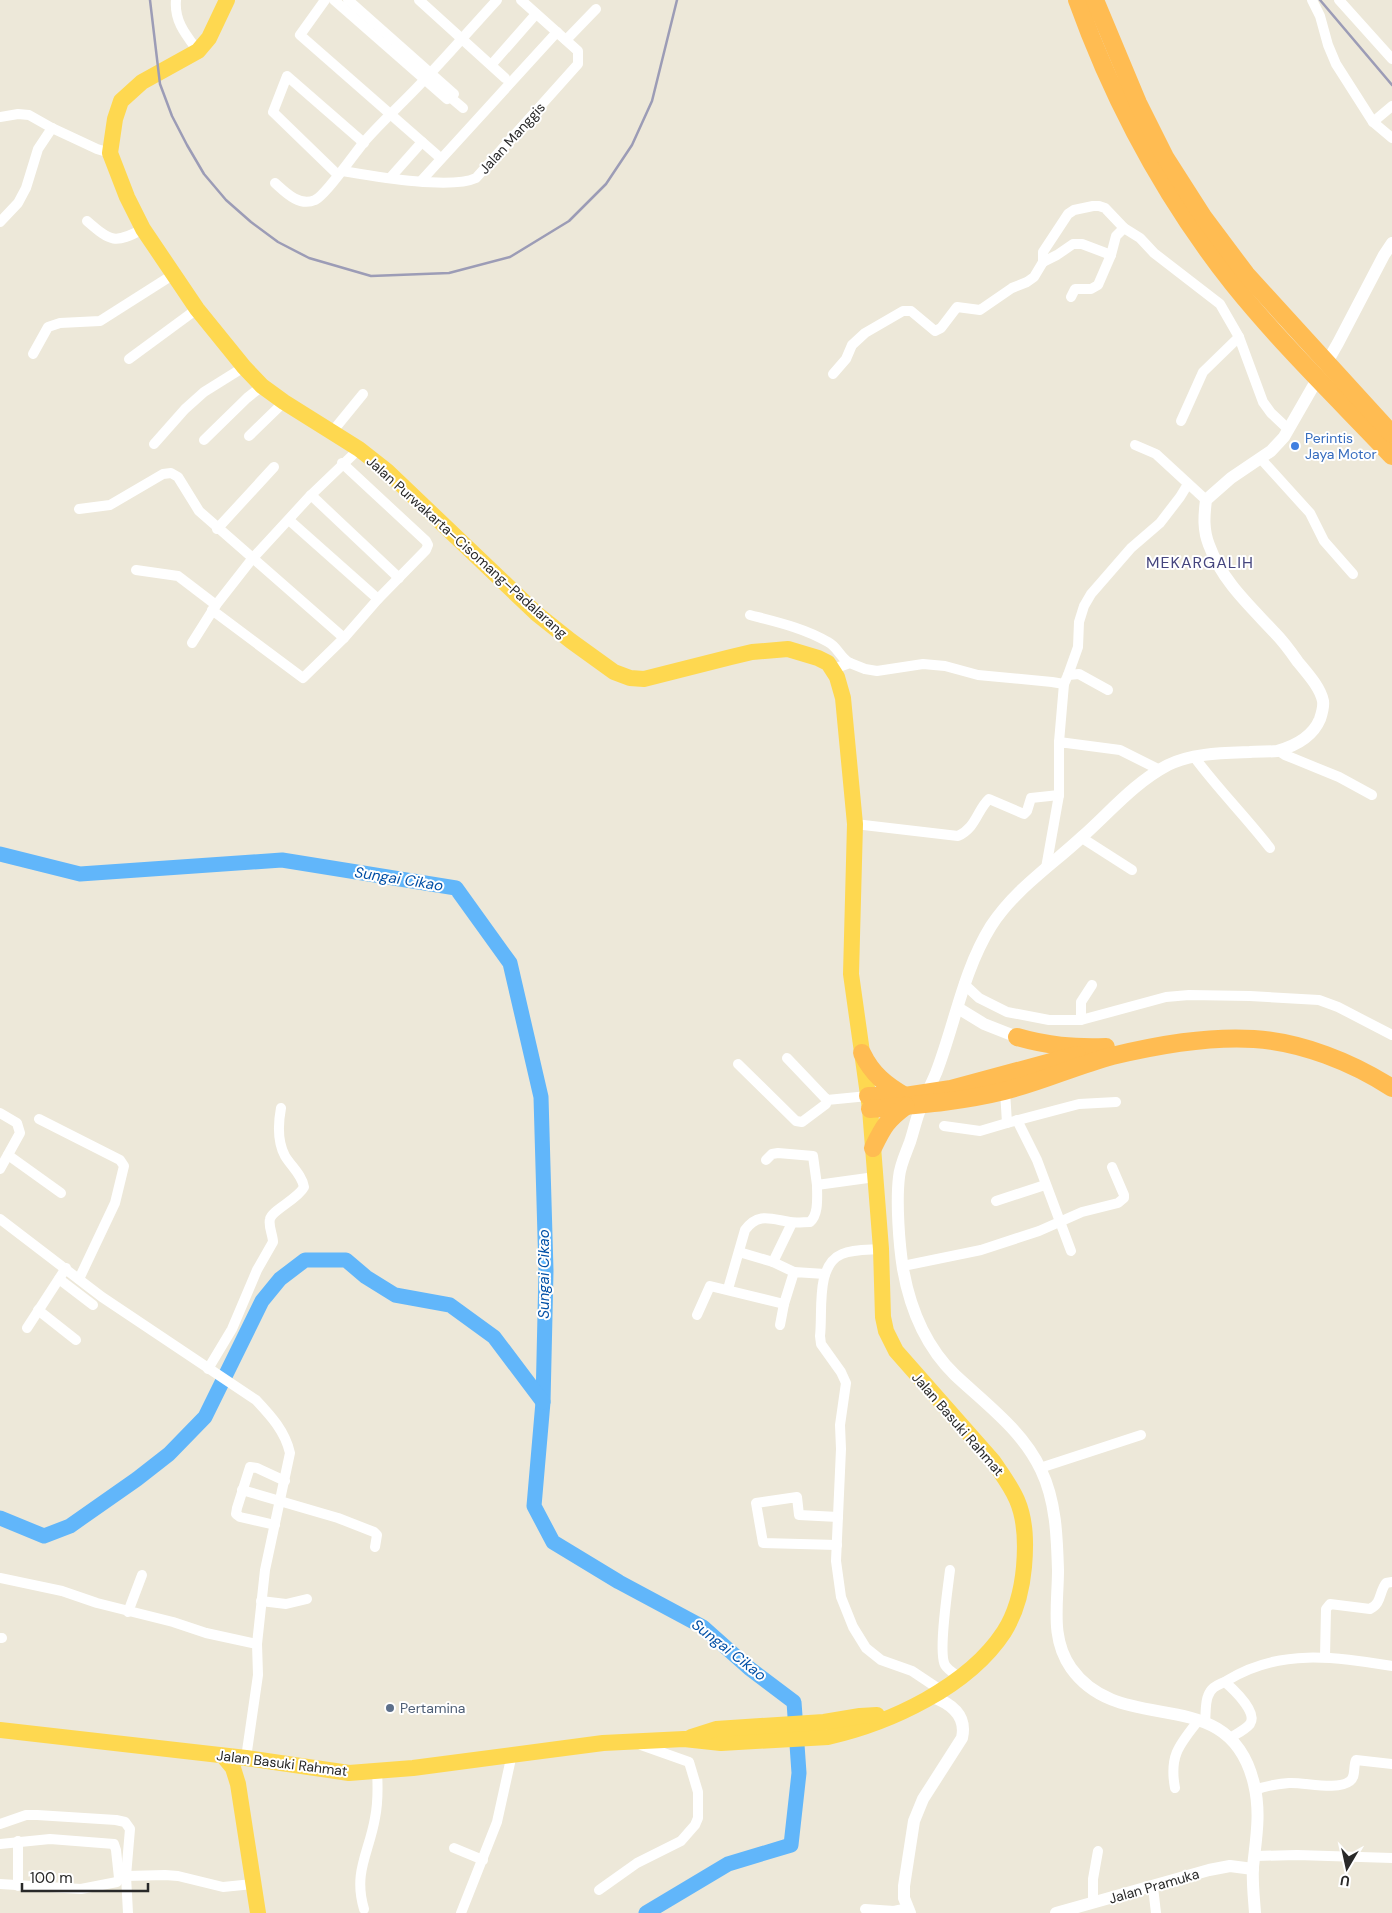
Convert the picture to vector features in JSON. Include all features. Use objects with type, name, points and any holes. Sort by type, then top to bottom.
[{"type":"highway","name":"Jalan Purwakarta–Cisomang–Padalarang","points":[[227,0],[209,38],[198,52],[142,82],[121,101],[115,119],[110,153],[127,197],[143,229],[197,310],[244,367],[262,386],[359,449],[387,471],[537,614],[614,672],[630,678],[644,679],[752,652],[788,649],[818,658],[828,663],[833,669]]},
{"type":"highway","points":[[1077,0],[1093,44],[1123,110],[1151,164],[1190,226],[1260,315],[1392,456]]},
{"type":"highway","points":[[1095,0],[1134,94],[1165,157],[1204,218],[1246,274],[1392,434]]},
{"type":"highway","points":[[833,669],[843,698],[855,824],[850,957],[854,1002],[869,1102],[910,1105],[951,1102],[1106,1047]]},
{"type":"highway","points":[[1017,1037],[1071,1048],[1106,1047],[1194,1032],[1255,1033],[1313,1045],[1392,1075]]},
{"type":"highway","points":[[1006,1083],[1026,1061],[1026,1050],[1017,1037]]},
{"type":"highway","points":[[1006,1083],[1111,1056],[1159,1046],[1197,1040],[1255,1039],[1306,1050],[1341,1061],[1392,1088]]},
{"type":"highway","points":[[862,1053],[868,1065],[910,1105]]},
{"type":"highway","name":"Jalan Basuki Rahmat","points":[[0,1734],[251,1759],[349,1773],[377,1772],[582,1745],[684,1739],[721,1743],[756,1734],[826,1730],[843,1734],[896,1714],[946,1688],[994,1645],[1005,1631],[1014,1610],[1024,1570],[1026,1550],[1023,1518],[1017,1499],[993,1461],[922,1383],[890,1341],[884,1317],[869,1102]]},
{"type":"highway","points":[[873,1148],[883,1127],[890,1118],[910,1105]]},
{"type":"highway","points":[[223,1756],[233,1768],[238,1784],[258,1913]]},
{"type":"highway","points":[[238,1784],[251,1759]]},
{"type":"street","points":[[176,0],[178,21],[198,52]]},
{"type":"street","points":[[326,0],[300,35],[437,155]]},
{"type":"street","points":[[334,0],[378,40],[428,77]]},
{"type":"street","points":[[348,0],[385,32],[428,77],[463,108]]},
{"type":"street","points":[[419,0],[492,64],[505,78]]},
{"type":"street","points":[[429,9],[437,0]]},
{"type":"street","points":[[275,183],[292,197],[308,202],[317,199],[364,143],[428,77],[497,0]]},
{"type":"street","name":"Jalan Manggis","points":[[340,173],[421,181],[463,182],[476,178],[578,64],[578,51],[520,0]]},
{"type":"street","points":[[1312,0],[1320,16],[1328,46],[1336,64],[1373,122],[1392,138]]},
{"type":"street","points":[[1339,0],[1392,59]]},
{"type":"street","points":[[566,40],[596,9]]},
{"type":"street","points":[[492,64],[536,14]]},
{"type":"street","points":[[378,40],[385,32]]},
{"type":"street","points":[[421,181],[556,32]]},
{"type":"street","points":[[340,173],[273,113],[287,76],[364,143]]},
{"type":"street","points":[[1373,122],[1392,106]]},
{"type":"street","points":[[0,117],[18,114],[29,115],[52,128],[110,153]]},
{"type":"street","points":[[0,222],[18,203],[26,188],[38,149],[52,128]]},
{"type":"street","points":[[390,178],[422,142]]},
{"type":"street","points":[[833,374],[846,359],[852,345],[864,332],[903,311],[911,311],[935,331],[941,328],[957,306],[973,310],[986,308],[1012,288],[1027,282],[1038,272],[1043,262],[1043,252],[1070,212],[1099,206],[1105,208],[1124,228],[1140,238],[1154,253],[1220,304],[1239,337],[1264,402],[1271,413],[1288,429]]},
{"type":"street","points":[[87,221],[97,230],[113,239],[126,238],[143,229]]},
{"type":"street","points":[[1071,297],[1075,288],[1091,289],[1098,285],[1111,255],[1116,236],[1124,228]]},
{"type":"street","points":[[1255,1913],[1253,1869],[1259,1816],[1255,1790],[1246,1760],[1237,1744],[1214,1726],[1110,1699],[1084,1683],[1068,1663],[1058,1641],[1056,1625],[1058,1570],[1056,1525],[1049,1491],[1040,1468],[1022,1440],[1000,1416],[952,1372],[919,1324],[913,1310],[902,1266],[898,1205],[899,1176],[910,1105],[938,1070],[964,984],[991,927],[1012,900],[1032,879],[1082,838],[1120,799],[1160,770],[1174,762],[1195,758],[1279,750],[1300,742],[1310,735],[1322,714],[1323,702],[1319,690],[1278,636],[1238,593],[1222,572],[1209,546],[1203,520],[1206,500],[1231,478],[1261,459],[1277,446],[1338,343],[1392,243]]},
{"type":"street","points":[[1043,262],[1057,256],[1072,244],[1082,244],[1111,255]]},
{"type":"street","points":[[33,354],[48,327],[60,323],[100,321],[174,274]]},
{"type":"street","points":[[128,359],[197,310]]},
{"type":"street","points":[[1181,420],[1203,372],[1239,337]]},
{"type":"street","points":[[154,444],[185,409],[204,392],[244,367]]},
{"type":"street","points":[[204,440],[262,386]]},
{"type":"street","points":[[332,432],[363,394]]},
{"type":"street","points":[[249,436],[284,402]]},
{"type":"street","points":[[1135,444],[1156,454],[1206,500]]},
{"type":"street","points":[[192,643],[214,608],[252,559],[342,463],[359,449]]},
{"type":"street","points":[[1261,459],[1310,514],[1324,541],[1353,574]]},
{"type":"street","points":[[136,570],[178,576],[214,608],[303,678],[344,638],[428,546],[426,541],[342,463]]},
{"type":"street","points":[[217,529],[274,467]]},
{"type":"street","points":[[79,509],[110,505],[164,474],[171,473],[178,477],[199,511],[217,529],[344,638]]},
{"type":"street","points":[[1046,868],[1059,795],[1059,742],[1066,680],[1078,647],[1079,622],[1084,606],[1091,594],[1131,548],[1160,523],[1188,484]]},
{"type":"street","points":[[311,495],[399,578]]},
{"type":"street","points":[[288,520],[378,599]]},
{"type":"street","points":[[750,615],[790,625],[828,642],[835,647],[841,657],[865,669],[878,671],[923,664],[946,666],[978,675],[1052,682],[1066,680],[1079,674],[1108,690]]},
{"type":"street","points":[[833,669],[850,663]]},
{"type":"street","points":[[1059,742],[1120,750],[1160,770]]},
{"type":"street","points":[[1279,750],[1372,795]]},
{"type":"street","points":[[1195,758],[1270,848]]},
{"type":"street","points":[[855,824],[958,836],[965,833],[989,799],[1024,814],[1028,811],[1031,798],[1059,795]]},
{"type":"street","points":[[1082,838],[1132,870]]},
{"type":"street","points":[[964,984],[979,998],[1010,1014],[1048,1020],[1081,1020],[1179,995],[1286,997],[1319,1000],[1392,1036]]},
{"type":"street","points":[[1081,1020],[1081,1002],[1092,985]]},
{"type":"street","points":[[958,1008],[984,1024],[1017,1037]]},
{"type":"street","points":[[787,1058],[827,1100],[869,1102]]},
{"type":"street","points":[[738,1064],[796,1121],[802,1122],[826,1104],[827,1100]]},
{"type":"street","points":[[1006,1083],[1012,1121],[1037,1160],[1045,1186],[1071,1251]]},
{"type":"street","points":[[944,1126],[980,1130],[1079,1104],[1116,1102]]},
{"type":"street","points":[[212,1371],[257,1270],[271,1246],[273,1238],[269,1222],[271,1215],[296,1197],[304,1188],[304,1184],[285,1155],[280,1140],[278,1124],[281,1108]]},
{"type":"street","points":[[0,1113],[17,1123],[20,1129],[19,1137],[0,1169]]},
{"type":"street","points":[[39,1119],[120,1160],[124,1166],[115,1203],[79,1279]]},
{"type":"street","points":[[728,1289],[745,1230],[750,1223],[765,1217],[792,1223],[810,1222],[814,1218],[817,1185],[812,1156],[778,1153],[772,1154],[766,1160]]},
{"type":"street","points":[[8,1155],[61,1193]]},
{"type":"street","points":[[902,1266],[981,1250],[1039,1231],[1082,1212],[1122,1201],[1124,1195],[1112,1167]]},
{"type":"street","points":[[817,1185],[875,1177]]},
{"type":"street","points":[[996,1201],[1045,1186]]},
{"type":"street","points":[[0,1218],[116,1306],[242,1391],[267,1412],[284,1435],[290,1453],[264,1570],[257,1644],[258,1675],[251,1759]]},
{"type":"street","points":[[773,1262],[792,1223]]},
{"type":"street","points":[[880,1249],[853,1250],[840,1254],[831,1262],[822,1285],[821,1344],[841,1372],[846,1383],[840,1425],[837,1574],[841,1597],[861,1642],[866,1648],[880,1660],[912,1671],[946,1688]]},
{"type":"street","points":[[739,1252],[773,1262],[794,1272],[825,1274]]},
{"type":"street","points":[[27,1328],[66,1268]]},
{"type":"street","points":[[780,1325],[794,1272]]},
{"type":"street","points":[[58,1279],[93,1305]]},
{"type":"street","points":[[697,1315],[710,1286],[784,1304]]},
{"type":"street","points":[[38,1310],[76,1340]]},
{"type":"street","points":[[1040,1468],[1141,1435]]},
{"type":"street","points":[[275,1525],[240,1517],[236,1514],[250,1467],[258,1468],[285,1481]]},
{"type":"street","points":[[242,1490],[338,1518],[374,1532],[376,1535],[374,1547]]},
{"type":"street","points":[[837,1545],[762,1542],[756,1503],[797,1497],[799,1515],[838,1516]]},
{"type":"street","points":[[865,1909],[909,1911],[904,1898],[904,1886],[914,1821],[923,1799],[962,1738],[964,1729],[962,1718],[950,1706],[946,1688],[947,1668],[943,1660],[943,1639],[950,1570]]},
{"type":"street","points":[[128,1612],[142,1575]]},
{"type":"street","points":[[0,1578],[62,1591],[128,1612],[257,1644]]},
{"type":"street","points":[[1325,1657],[1328,1606],[1330,1604],[1370,1609],[1379,1602],[1386,1583],[1392,1582]]},
{"type":"street","points":[[261,1601],[286,1604],[307,1599]]},
{"type":"street","points":[[1175,1788],[1172,1773],[1176,1752],[1201,1722],[1208,1696],[1217,1684],[1225,1682],[1248,1668],[1296,1658],[1325,1657],[1392,1666]]},
{"type":"street","points":[[1225,1682],[1247,1706],[1251,1716],[1250,1723],[1230,1738]]},
{"type":"street","points":[[946,1688],[950,1706]]},
{"type":"street","points":[[599,1890],[637,1863],[681,1840],[695,1825],[698,1818],[698,1792],[689,1762],[632,1742]]},
{"type":"street","points":[[461,1913],[483,1860],[502,1805],[512,1754]]},
{"type":"street","points":[[1255,1790],[1289,1783],[1337,1785],[1348,1782],[1353,1778],[1356,1760],[1392,1764]]},
{"type":"street","points":[[364,1909],[360,1886],[360,1871],[375,1820],[379,1792],[377,1772]]},
{"type":"street","points":[[0,1824],[26,1816],[37,1815],[125,1822],[130,1829],[123,1877]]},
{"type":"street","points":[[0,1844],[50,1839],[114,1844],[123,1877],[128,1913]]},
{"type":"street","points":[[18,1841],[18,1886]]},
{"type":"street","points":[[454,1848],[483,1860]]},
{"type":"street","points":[[1093,1903],[1098,1852]]},
{"type":"street","points":[[1255,1856],[1306,1855],[1392,1858]]},
{"type":"street","name":"Jalan Pramuka","points":[[1056,1913],[1221,1867],[1253,1869]]},
{"type":"street","points":[[0,1884],[81,1889],[117,1882],[123,1877],[178,1876],[223,1887],[253,1884]]},
{"type":"street","points":[[1153,1887],[1156,1913]]},
{"type":"waterway","name":"Sungai Cikao","points":[[0,854],[80,874],[282,860],[456,888],[510,963],[541,1097],[546,1271],[543,1402],[534,1506],[553,1542],[619,1582],[703,1627],[749,1668],[794,1702],[799,1773],[791,1845],[728,1864],[646,1913]]},
{"type":"waterway","points":[[0,1518],[44,1536],[70,1526],[169,1454],[205,1417],[262,1301],[280,1279],[305,1260],[346,1260],[366,1277],[395,1295],[450,1305],[494,1337],[543,1402]]},
{"type":"railway","points":[[150,0],[160,84],[172,116],[204,174],[226,200],[278,242],[309,258],[371,276],[449,273],[510,257],[569,221],[606,184],[632,145],[652,101],[677,0]]},
{"type":"railway","points":[[1320,0],[1392,85]]},
{"type":"place","name":"Perintis Jaya Motor","points":[[1295,446]]},
{"type":"place","name":"Pertamina","points":[[390,1708]]},
{"type":"district","name":"MEKARGALIH","points":[[1200,562]]}]
